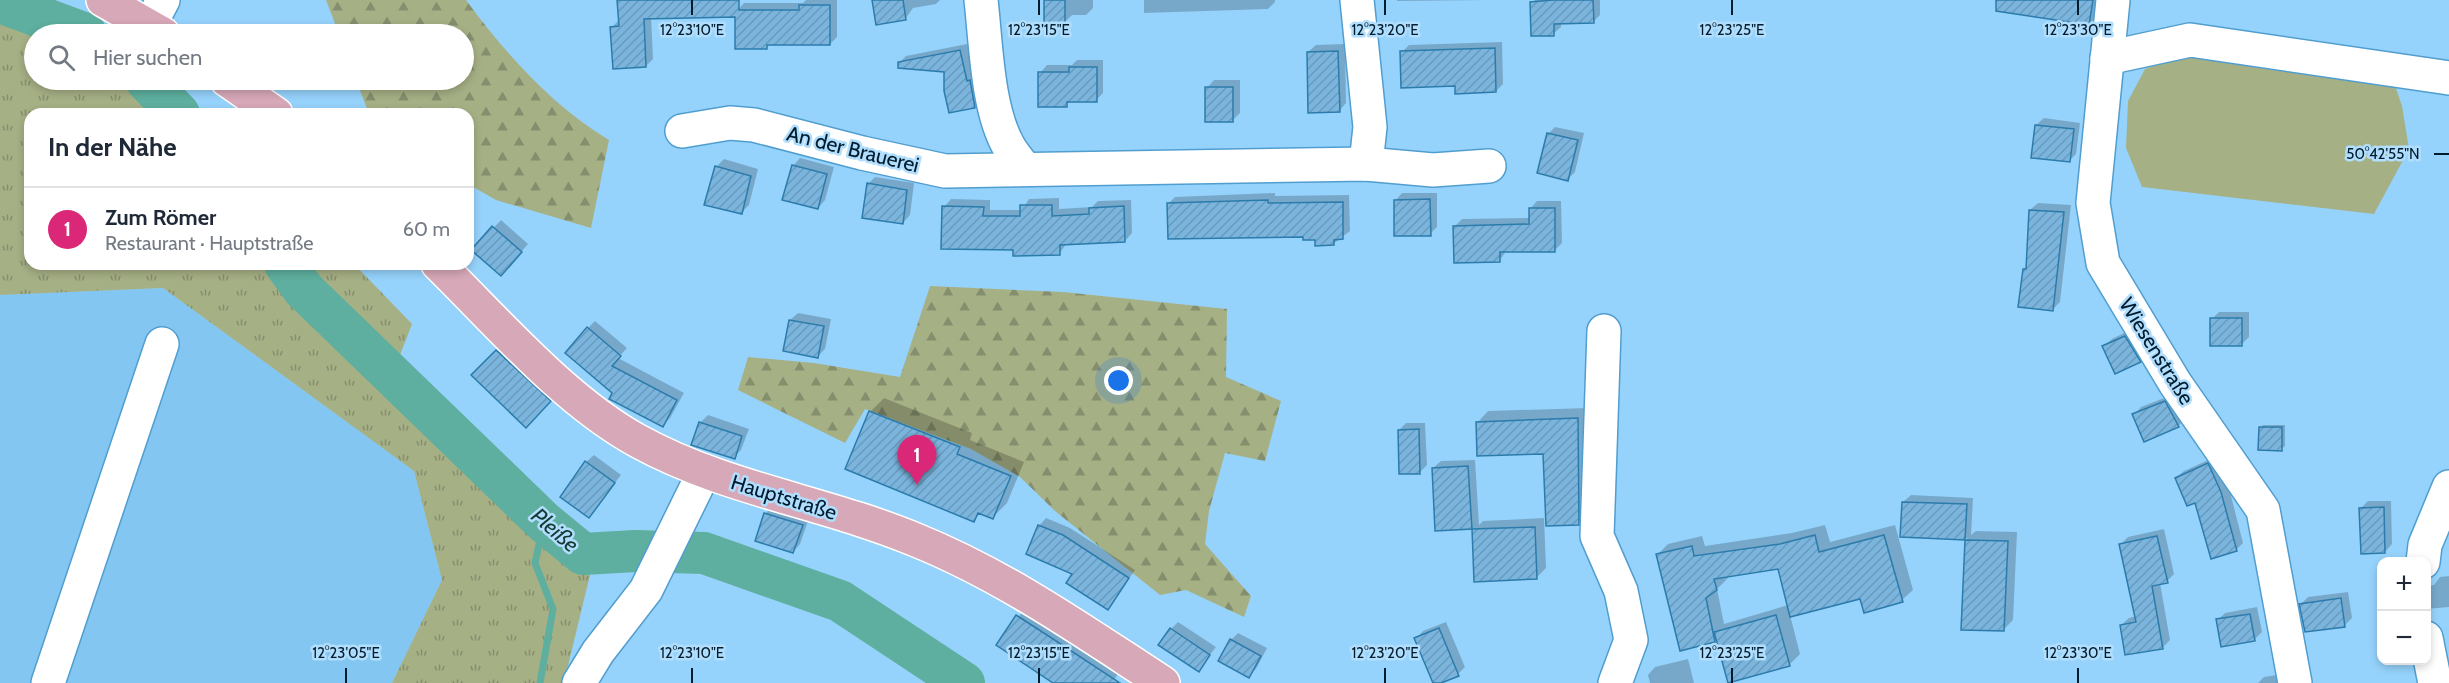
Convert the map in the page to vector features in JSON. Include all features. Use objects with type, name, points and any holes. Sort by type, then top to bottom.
[{"type":"main road","points":[[241,90],[267,108]]},
{"type":"main road","name":"Hauptstraße","points":[[444,270],[574,397],[637,441],[704,472],[886,529],[947,552],[1035,599],[1163,683]]},
{"type":"street","points":[[981,0],[990,80],[999,119],[1008,146],[1025,169]]},
{"type":"street","points":[[1357,0],[1370,127],[1366,164]]},
{"type":"street","name":"Wiesenstraße","points":[[2113,0],[2093,203],[2103,263],[2175,383],[2263,510],[2295,683]]},
{"type":"street","points":[[2107,58],[2190,40],[2449,78]]},
{"type":"street","name":"An der Brauerei","points":[[682,131],[730,123],[754,125],[861,153],[945,171],[1366,164],[1433,170],[1489,166]]},
{"type":"street","points":[[1604,331],[1597,536],[1621,591],[1631,640],[1615,683]]},
{"type":"street","points":[[48,683],[162,344]]},
{"type":"street","points":[[579,683],[598,652],[646,590],[681,523],[704,472]]},
{"type":"street","points":[[2424,557],[2425,545],[2449,487]]},
{"type":"street","points":[[2431,660],[2435,683]]},
{"type":"shaded area","points":[[163,288],[414,471],[442,580],[392,683],[0,683],[0,295]]},
{"type":"green space","points":[[0,0],[49,0],[92,24],[24,24],[24,90],[176,90],[195,108],[24,108],[24,270],[360,270],[412,324],[395,368],[590,575],[565,678],[561,683],[392,683],[442,580],[414,471],[163,288],[0,295]]},
{"type":"green space","points":[[326,0],[466,0],[513,59],[549,95],[609,140],[591,228],[496,200],[474,187],[474,108],[367,108],[360,90],[474,90],[474,24],[335,24]]},
{"type":"green space","points":[[2188,52],[2391,74],[2402,106],[2409,149],[2374,214],[2142,187],[2126,148],[2128,101],[2145,69]]},
{"type":"green space","points":[[930,286],[1063,292],[1227,309],[1226,377],[1281,401],[1265,461],[1225,453],[1209,511],[1205,544],[1251,596],[1244,617],[1186,590],[1160,595],[1055,511],[1020,477],[971,449],[865,409],[845,443],[738,390],[748,357],[814,363],[900,377]]},
{"type":"building","points":[[617,0],[739,0],[739,10],[799,10],[799,5],[830,5],[830,45],[767,45],[767,49],[735,49],[735,17],[644,19],[646,67],[613,69],[610,27],[619,26]]},
{"type":"building","points":[[872,0],[903,0],[906,20],[876,25]]},
{"type":"building","points":[[1044,0],[1065,0],[1065,25],[1044,25]]},
{"type":"building","points":[[1593,0],[1594,23],[1554,24],[1554,36],[1531,36],[1530,2]]},
{"type":"building","points":[[1996,0],[2093,0],[2089,25],[1996,11]]},
{"type":"building","points":[[1495,48],[1496,92],[1455,94],[1455,86],[1401,88],[1400,51]]},
{"type":"building","points":[[960,50],[967,81],[970,80],[975,108],[949,113],[944,91],[944,72],[898,68],[898,62]]},
{"type":"building","points":[[1338,51],[1340,112],[1308,113],[1307,52]]},
{"type":"building","points":[[1069,67],[1097,67],[1097,102],[1067,102],[1067,107],[1038,107],[1038,72],[1069,72]]},
{"type":"building","points":[[1205,87],[1233,87],[1233,122],[1205,122]]},
{"type":"building","points":[[2035,125],[2074,129],[2070,162],[2031,158]]},
{"type":"building","points":[[1547,133],[1578,140],[1568,181],[1537,173]]},
{"type":"building","points":[[792,165],[827,174],[818,209],[782,200]]},
{"type":"building","points":[[715,166],[751,176],[742,214],[704,205]]},
{"type":"building","points":[[867,183],[907,190],[903,224],[862,218]]},
{"type":"building","points":[[1430,199],[1431,236],[1394,236],[1394,200]]},
{"type":"building","points":[[1268,200],[1268,203],[1343,202],[1343,239],[1334,240],[1334,245],[1315,246],[1315,240],[1303,240],[1303,237],[1168,239],[1167,203]]},
{"type":"building","points":[[1020,205],[1052,205],[1052,216],[1089,214],[1089,208],[1124,206],[1125,242],[1060,245],[1060,255],[1013,256],[1013,250],[941,249],[942,206],[984,207],[983,216],[1020,216]]},
{"type":"building","points":[[1529,208],[1555,208],[1555,252],[1500,252],[1500,262],[1454,263],[1453,226],[1529,224]]},
{"type":"building","points":[[2029,210],[2064,212],[2053,311],[2018,307],[2023,269],[2026,269]]},
{"type":"building","points":[[492,226],[522,252],[501,276],[474,253],[474,247]]},
{"type":"building","points":[[2210,318],[2242,318],[2242,346],[2210,346]]},
{"type":"building","points":[[789,320],[824,326],[818,358],[783,351]]},
{"type":"building","points":[[587,327],[621,356],[612,366],[677,400],[663,427],[609,399],[612,393],[565,353]]},
{"type":"building","points":[[2125,336],[2141,362],[2115,374],[2102,346]]},
{"type":"building","points":[[496,350],[551,401],[526,428],[471,375]]},
{"type":"building","points":[[2165,401],[2179,427],[2144,442],[2132,414]]},
{"type":"building","points":[[869,411],[960,447],[957,454],[1011,476],[993,519],[978,513],[974,522],[845,469]]},
{"type":"building","points":[[1578,418],[1579,525],[1546,526],[1543,454],[1477,456],[1476,422]]},
{"type":"building","points":[[699,422],[742,436],[735,459],[691,445]]},
{"type":"building","points":[[2259,427],[2282,427],[2282,451],[2258,450]]},
{"type":"building","points":[[1419,429],[1420,474],[1399,474],[1398,430]]},
{"type":"building","points":[[585,461],[615,483],[589,518],[560,497]]},
{"type":"building","points":[[2208,463],[2221,492],[2237,551],[2211,559],[2195,503],[2187,506],[2175,478]]},
{"type":"building","points":[[1468,466],[1472,529],[1435,531],[1432,468]]},
{"type":"building","points":[[1902,502],[1967,504],[1965,540],[1900,537]]},
{"type":"building","points":[[2384,507],[2385,553],[2361,554],[2359,508]]},
{"type":"building","points":[[764,513],[803,525],[793,553],[755,541]]},
{"type":"building","points":[[1038,525],[1063,535],[1129,578],[1108,610],[1066,583],[1072,574],[1026,554]]},
{"type":"building","points":[[1535,527],[1537,579],[1474,582],[1472,529]]},
{"type":"building","points":[[1815,535],[1819,552],[1884,535],[1903,602],[1864,613],[1860,599],[1790,617],[1778,569],[1714,579],[1717,590],[1706,598],[1715,642],[1680,651],[1656,554],[1692,546],[1694,556],[1780,544]]},
{"type":"building","points":[[2157,536],[2168,583],[2152,586],[2163,649],[2125,655],[2120,625],[2136,622],[2119,544]]},
{"type":"building","points":[[1965,540],[2008,541],[2004,631],[1961,630]]},
{"type":"building","points":[[2341,598],[2345,627],[2305,632],[2299,604]]},
{"type":"building","points":[[2250,614],[2255,641],[2221,647],[2216,619]]},
{"type":"building","points":[[1016,615],[1120,683],[1053,683],[996,645]]},
{"type":"building","points":[[1776,615],[1790,666],[1728,683],[1714,632]]},
{"type":"building","points":[[1170,628],[1210,655],[1199,672],[1158,645]]},
{"type":"building","points":[[1439,628],[1459,676],[1441,683],[1433,683],[1414,638]]},
{"type":"building","points":[[1230,639],[1261,656],[1249,678],[1218,661]]},
{"type":"waterway","name":"Pleiße","points":[[0,2],[59,24]]},
{"type":"waterway","name":"Pleiße","points":[[156,90],[173,108]]},
{"type":"waterway","name":"Pleiße","points":[[289,270],[304,290],[544,522],[583,554],[635,551],[704,553],[840,601],[964,683]]},
{"type":"waterway","points":[[540,683],[553,609],[535,563],[544,522]]},
{"type":"place","name":"Zum Römer","points":[[917,485]]}]
